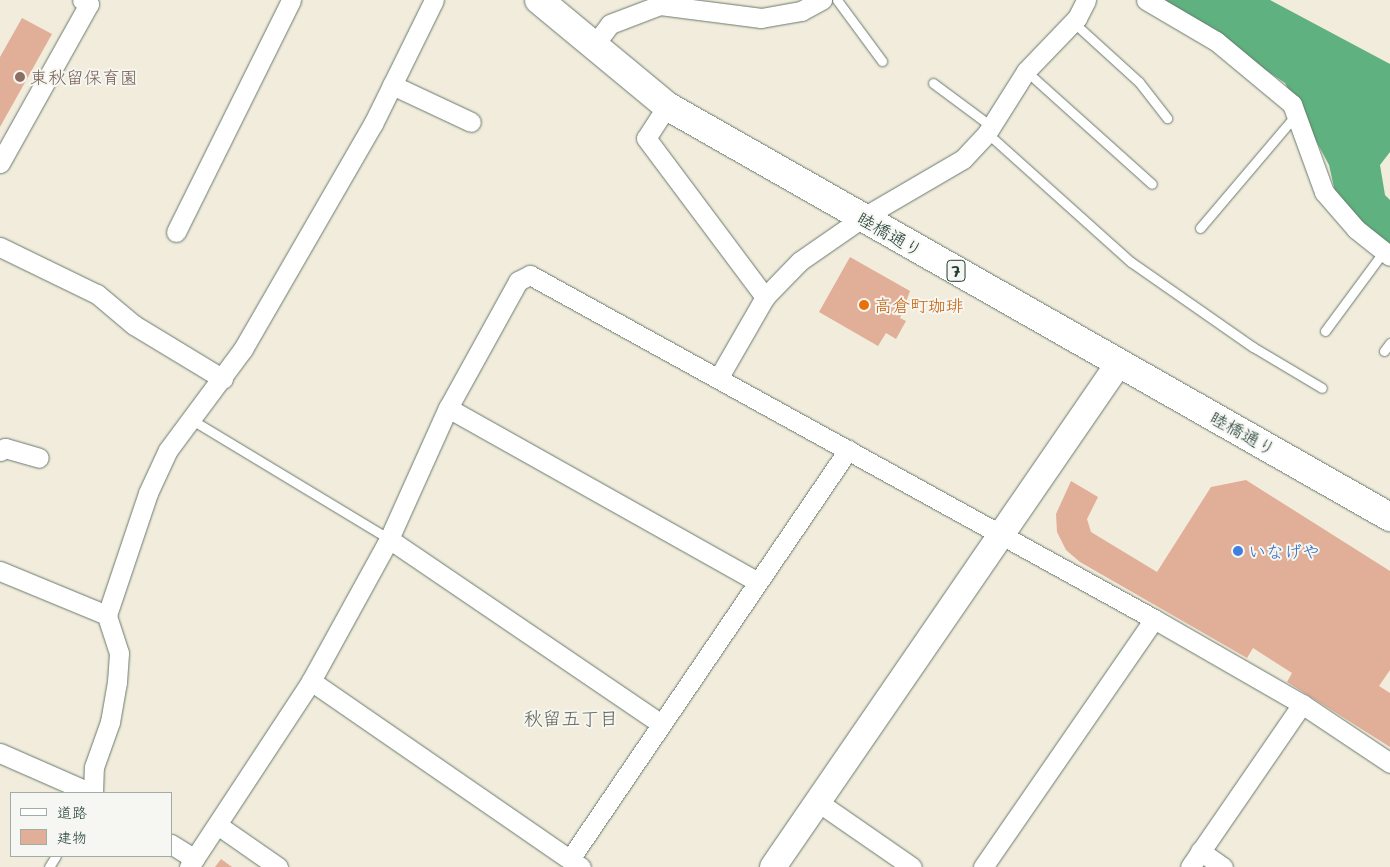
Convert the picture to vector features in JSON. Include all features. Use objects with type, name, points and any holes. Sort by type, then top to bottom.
[{"type":"main road","name":"睦橋通り","points":[[538,0],[592,48],[667,106],[1390,517]]},
{"type":"street","points":[[0,162],[89,4],[82,0]]},
{"type":"street","points":[[176,232],[291,0]]},
{"type":"street","points":[[92,792],[94,767],[110,722],[120,653],[107,615],[148,493],[168,450],[222,378],[392,85],[434,0]]},
{"type":"street","points":[[592,48],[610,24],[660,5],[686,4],[761,18],[801,12],[822,0]]},
{"type":"street","points":[[719,378],[765,297],[800,261],[862,218],[957,163],[989,129],[1026,71],[1073,22],[1086,0]]},
{"type":"street","points":[[1146,0],[1216,42],[1273,84],[1297,115],[1324,192],[1356,229],[1387,254]]},
{"type":"street","points":[[392,85],[471,122]]},
{"type":"street","points":[[667,106],[646,138],[765,297]]},
{"type":"street","points":[[1,250],[97,294],[134,325],[222,378]]},
{"type":"street","points":[[172,845],[192,863],[220,826],[311,681],[389,539],[448,408],[518,282],[530,275],[1154,619],[1302,704],[1390,763]]},
{"type":"street","points":[[773,867],[1119,363]]},
{"type":"street","points":[[448,408],[758,582]]},
{"type":"street","points":[[0,451],[5,448],[39,458]]},
{"type":"street","points":[[311,681],[575,863],[661,724],[848,450]]},
{"type":"street","points":[[389,539],[661,724]]},
{"type":"street","points":[[0,571],[107,615]]},
{"type":"street","points":[[983,867],[1154,619]]},
{"type":"street","points":[[1190,867],[1302,704]]},
{"type":"street","points":[[0,753],[90,792]]},
{"type":"street","points":[[818,802],[912,867]]},
{"type":"street","points":[[220,826],[278,867]]},
{"type":"street","points":[[1200,852],[1223,867]]},
{"type":"lane","points":[[837,0],[882,61]]},
{"type":"lane","points":[[1073,22],[1139,82],[1167,118]]},
{"type":"lane","points":[[1026,71],[1152,184]]},
{"type":"lane","points":[[933,83],[989,129],[1132,262],[1253,347],[1322,388]]},
{"type":"lane","points":[[1200,228],[1297,115]]},
{"type":"lane","points":[[1325,331],[1387,254]]},
{"type":"lane","points":[[192,420],[389,539]]},
{"type":"green space","points":[[1160,0],[1270,0],[1390,64],[1390,152],[1380,165],[1385,195],[1390,200],[1390,244],[1339,209],[1329,165],[1285,83]]},
{"type":"building","points":[[22,18],[52,34],[0,127],[0,57]]},
{"type":"building","points":[[850,257],[910,291],[900,318],[906,321],[896,339],[886,333],[878,346],[819,312]]},
{"type":"building","points":[[1246,480],[1390,571],[1390,670],[1379,686],[1390,693],[1390,747],[1287,682],[1292,673],[1253,648],[1247,658],[1080,562],[1066,550],[1057,532],[1056,514],[1071,481],[1098,497],[1087,519],[1091,532],[1157,572],[1211,487]]},
{"type":"building","points":[[221,859],[232,867],[215,867]]},
{"type":"place","name":"東秋留保育園","points":[[20,77]]},
{"type":"place","name":"高倉町珈琲","points":[[864,305]]},
{"type":"place","name":"いなげや","points":[[1238,551]]},
{"type":"district","name":"秋留五丁目","points":[[571,718]]}]
